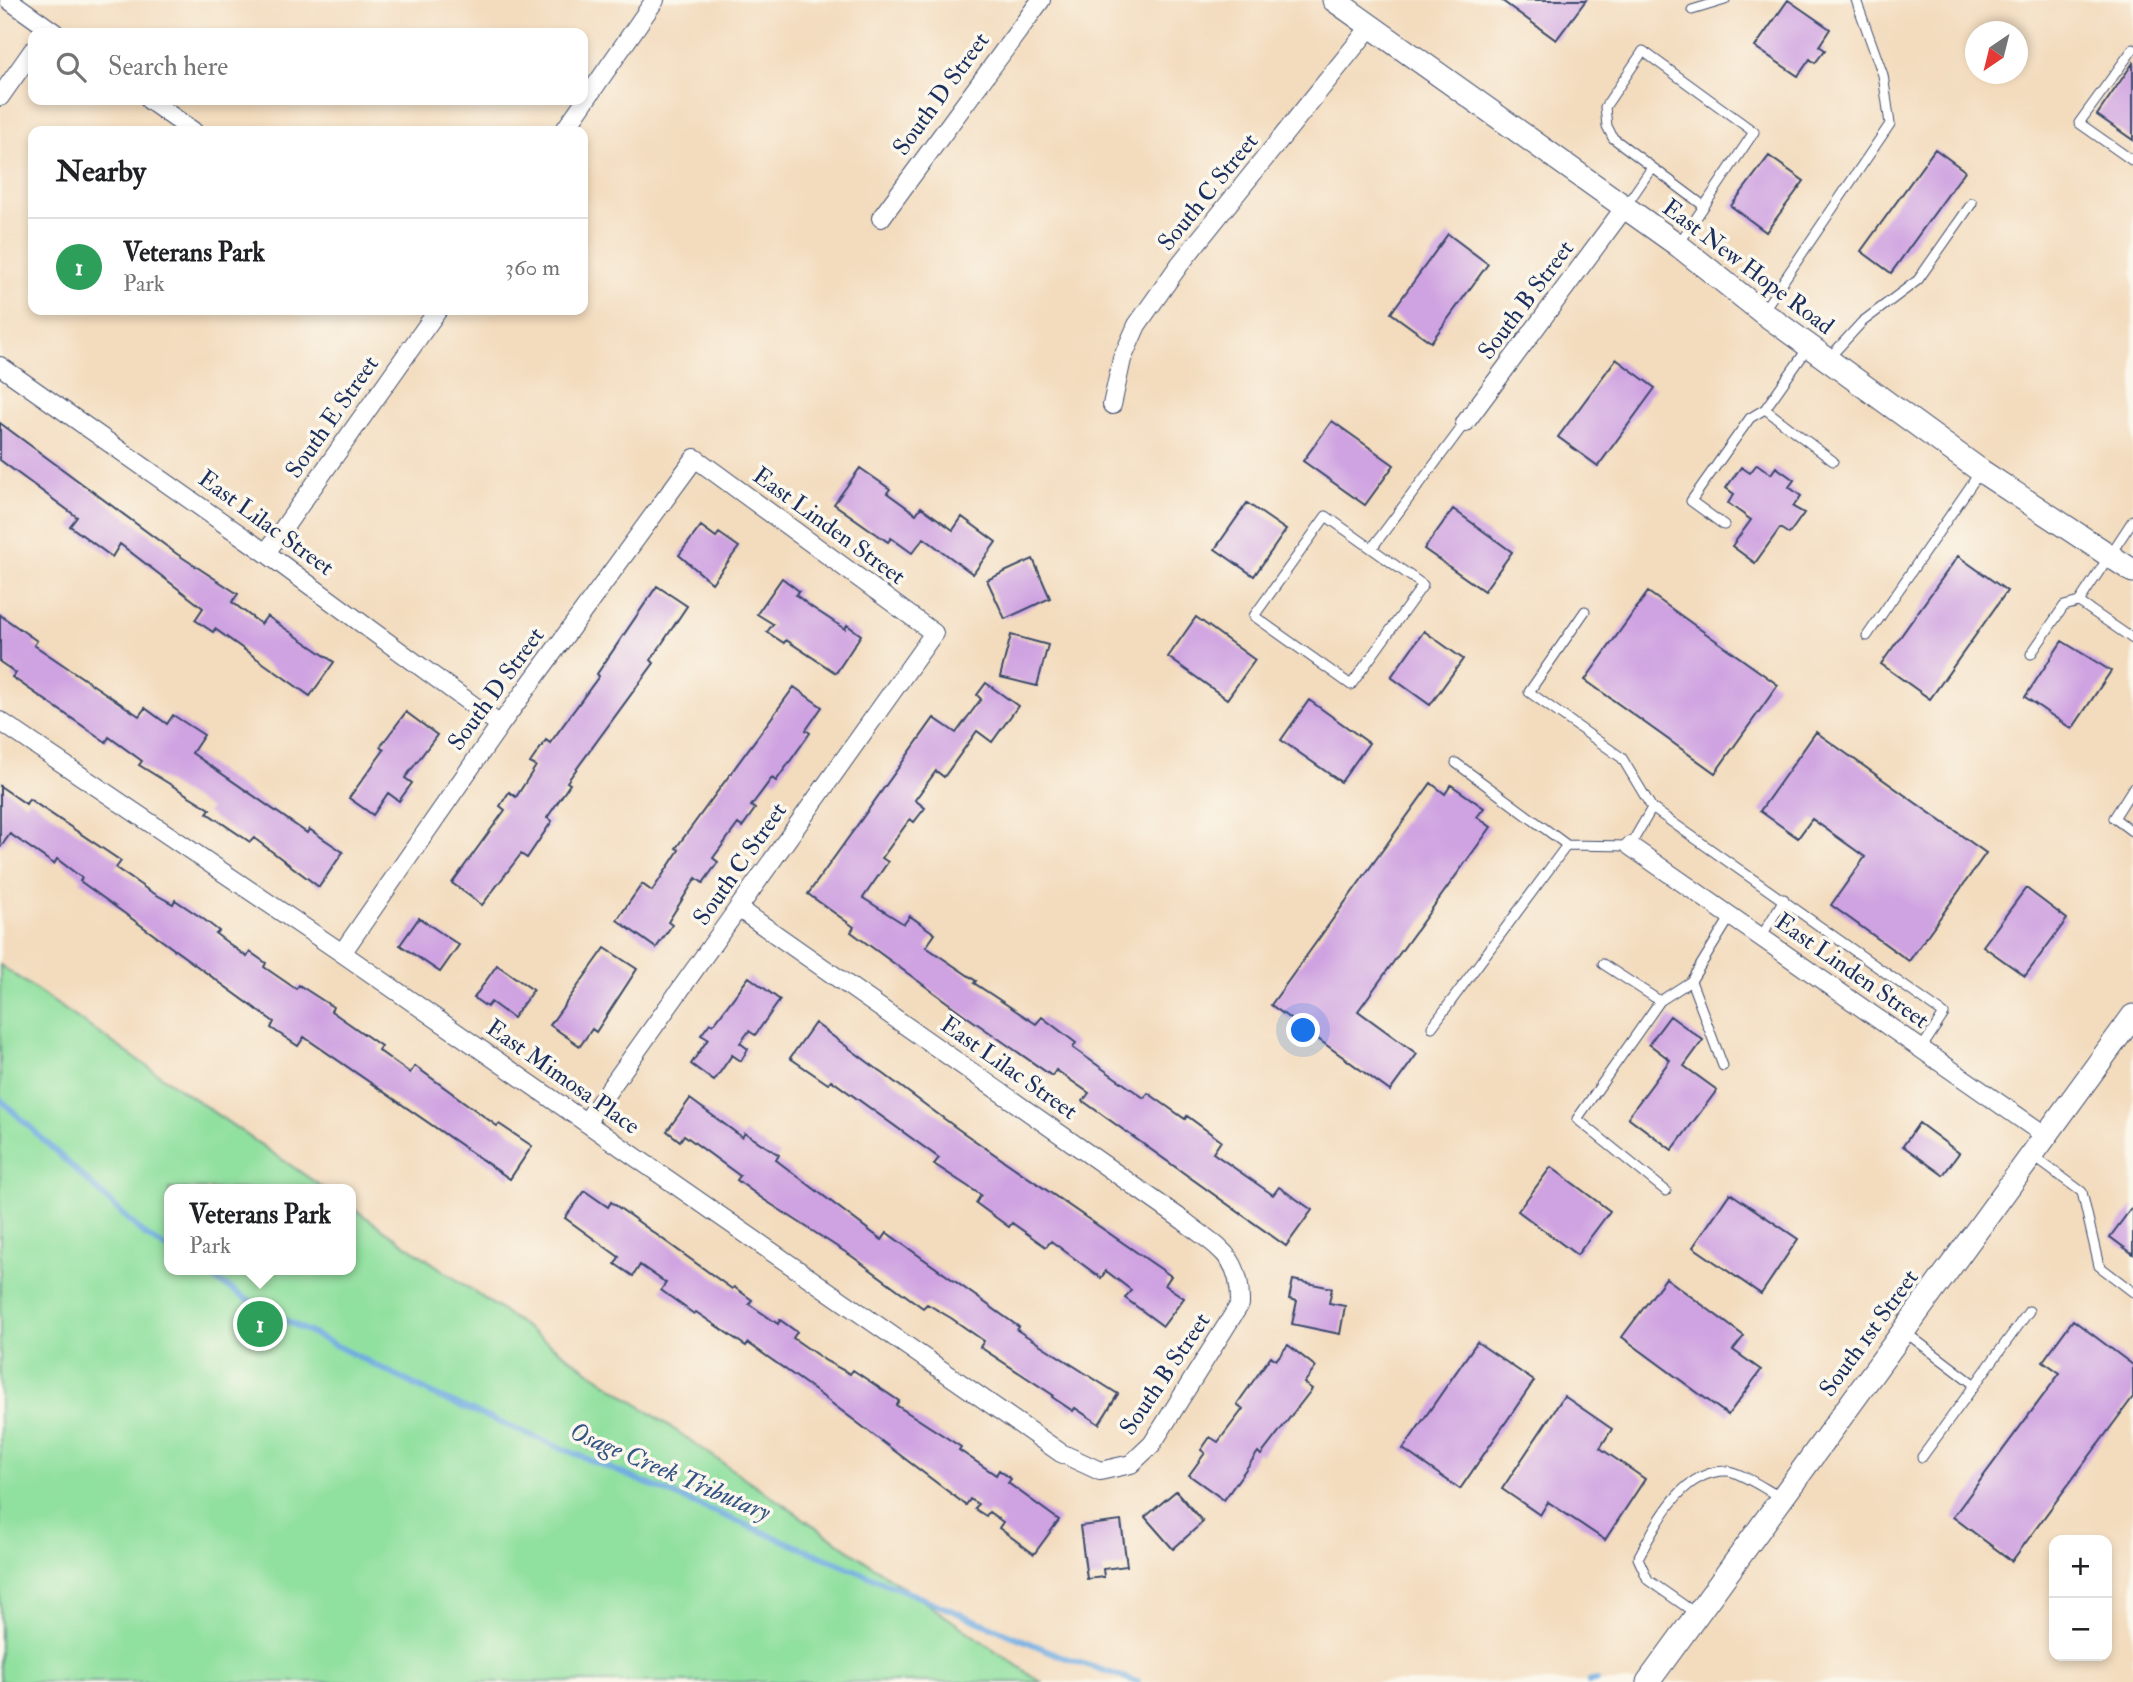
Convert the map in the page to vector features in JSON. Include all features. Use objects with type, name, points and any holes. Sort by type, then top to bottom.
[{"type":"street","points":[[9,0],[44,28]]},
{"type":"street","points":[[588,96],[655,0]]},
{"type":"street","name":"South D Street","points":[[881,218],[1041,0]]},
{"type":"street","name":"East New Hope Road","points":[[1334,0],[1678,245],[1762,312],[1982,471],[2110,559],[2133,571]]},
{"type":"street","name":"South C Street","points":[[1112,405],[1122,359],[1137,325],[1180,264],[1371,26]]},
{"type":"street","points":[[0,97],[28,57]]},
{"type":"street","points":[[156,105],[186,126]]},
{"type":"street","points":[[567,126],[582,105]]},
{"type":"street","name":"South B Street","points":[[1465,423],[1625,207]]},
{"type":"street","name":"South E Street","points":[[266,553],[434,315]]},
{"type":"street","name":"East Lilac Street","points":[[0,366],[266,553],[500,725]]},
{"type":"street","name":"South D Street","points":[[342,953],[500,725],[695,458]]},
{"type":"street","name":"East Linden Street","points":[[695,458],[934,633]]},
{"type":"street","name":"South C Street","points":[[586,1122],[934,633]]},
{"type":"street","name":"East Mimosa Place","points":[[0,720],[342,953],[1061,1452],[1100,1471]]},
{"type":"street","name":"East Linden Street","points":[[1630,846],[2046,1136]]},
{"type":"street","name":"East Lilac Street","points":[[738,908],[1184,1221],[1227,1255],[1241,1278]]},
{"type":"street","name":"South 1st Street","points":[[1648,1682],[2133,1016]]},
{"type":"street","name":"South B Street","points":[[1100,1471],[1131,1464],[1152,1444],[1240,1304],[1241,1278]]},
{"type":"lane","points":[[1692,10],[1725,0]]},
{"type":"lane","points":[[1762,312],[1891,124],[1883,75],[1856,0]]},
{"type":"lane","points":[[2133,49],[2079,123],[2133,160]]},
{"type":"lane","points":[[1678,245],[1754,132],[1643,51],[1605,107],[1607,126],[1613,138],[1704,206]]},
{"type":"lane","points":[[1625,207],[1651,169]]},
{"type":"lane","points":[[1724,525],[1691,501],[1750,418],[1765,409],[1818,353],[1918,280],[1972,203]]},
{"type":"lane","points":[[1765,409],[1833,461]]},
{"type":"lane","points":[[1372,548],[1465,423]]},
{"type":"lane","points":[[1867,636],[1982,471]]},
{"type":"lane","points":[[1326,516],[1372,548],[1423,585],[1351,685],[1254,616],[1326,516]]},
{"type":"lane","points":[[2031,654],[2064,606],[2079,602],[2110,559],[2133,520]]},
{"type":"lane","points":[[2079,602],[2133,639]]},
{"type":"lane","points":[[1585,611],[1530,692],[1622,758],[1652,808],[1944,1014],[1922,1049]]},
{"type":"lane","points":[[1457,763],[1567,845],[1630,846],[1652,808]]},
{"type":"lane","points":[[2133,788],[2113,818],[2133,832]]},
{"type":"lane","points":[[1432,1027],[1567,845]]},
{"type":"lane","points":[[1761,937],[1784,899]]},
{"type":"lane","points":[[1666,1191],[1577,1119],[1660,1001],[1691,981],[1731,916]]},
{"type":"lane","points":[[1603,964],[1660,1001]]},
{"type":"lane","points":[[1691,981],[1723,1066]]},
{"type":"lane","points":[[2032,1155],[2082,1192],[2099,1266],[2133,1292]]},
{"type":"lane","points":[[1922,1457],[2029,1311]]},
{"type":"lane","points":[[1903,1331],[1975,1385]]},
{"type":"lane","points":[[1697,1614],[1648,1580],[1638,1558],[1665,1510],[1699,1476],[1729,1471],[1782,1498]]},
{"type":"green space","points":[[0,965],[318,1184],[164,1184],[164,1275],[356,1275],[356,1210],[1041,1682],[0,1682]]},
{"type":"building","points":[[1501,0],[1586,0],[1556,40]]},
{"type":"building","points":[[1788,0],[1830,29],[1819,46],[1825,50],[1815,63],[1810,59],[1798,76],[1755,47]]},
{"type":"building","points":[[2133,63],[2133,140],[2097,115]]},
{"type":"building","points":[[1935,149],[1965,171],[1891,273],[1861,251]]},
{"type":"building","points":[[1769,156],[1804,181],[1766,232],[1731,206]]},
{"type":"building","points":[[1448,234],[1488,264],[1431,342],[1391,313]]},
{"type":"building","points":[[1616,359],[1655,388],[1598,466],[1558,437]]},
{"type":"building","points":[[1332,421],[1394,465],[1365,505],[1303,461]]},
{"type":"building","points":[[0,423],[177,554],[238,594],[232,602],[261,624],[267,616],[334,662],[310,696],[215,629],[213,632],[195,620],[203,608],[120,544],[112,557],[70,526],[77,517],[0,460]]},
{"type":"building","points":[[1757,464],[1771,474],[1776,467],[1794,480],[1789,487],[1801,496],[1793,507],[1804,513],[1789,534],[1780,528],[1755,563],[1732,546],[1751,520],[1728,503],[1734,494],[1726,488],[1741,467],[1750,473]]},
{"type":"building","points":[[860,468],[890,489],[887,493],[916,514],[921,507],[953,530],[962,517],[996,542],[973,574],[924,538],[912,553],[891,538],[888,542],[834,504]]},
{"type":"building","points":[[1247,503],[1286,530],[1254,576],[1215,549]]},
{"type":"building","points":[[1453,509],[1512,552],[1484,591],[1424,549]]},
{"type":"building","points":[[701,526],[716,537],[719,533],[739,547],[712,583],[679,555]]},
{"type":"building","points":[[1958,556],[2007,591],[1930,699],[1881,664]]},
{"type":"building","points":[[1033,559],[1050,598],[1005,619],[987,580]]},
{"type":"building","points":[[782,578],[799,591],[796,595],[810,606],[845,629],[847,625],[861,635],[836,673],[786,640],[784,643],[767,632],[773,624],[757,614]]},
{"type":"building","points":[[657,586],[687,606],[651,660],[654,663],[567,782],[570,784],[547,818],[552,821],[527,858],[521,854],[482,905],[452,883],[505,810],[500,806],[509,792],[516,797],[536,766],[530,763],[546,740],[550,743],[599,676],[597,674]]},
{"type":"building","points":[[1648,592],[1778,685],[1715,773],[1585,680]]},
{"type":"building","points":[[0,615],[37,641],[34,645],[139,716],[145,708],[167,724],[173,715],[204,735],[192,753],[307,833],[309,829],[343,852],[319,887],[254,838],[250,842],[207,813],[210,809],[139,765],[142,761],[109,737],[106,742],[12,677],[16,673],[0,662]]},
{"type":"building","points":[[1196,617],[1255,660],[1227,699],[1168,657]]},
{"type":"building","points":[[1424,631],[1463,659],[1430,705],[1391,677]]},
{"type":"building","points":[[1011,635],[1048,645],[1037,686],[1000,677]]},
{"type":"building","points":[[2062,641],[2111,671],[2072,729],[2025,697]]},
{"type":"building","points":[[986,683],[1018,706],[992,742],[977,731],[944,777],[936,771],[915,800],[925,808],[914,822],[910,819],[882,858],[888,862],[863,898],[904,924],[910,916],[935,934],[926,947],[976,981],[974,983],[1036,1024],[1042,1017],[1076,1043],[1073,1048],[1144,1098],[1148,1093],[1185,1119],[1187,1116],[1221,1141],[1213,1153],[1273,1195],[1279,1187],[1312,1210],[1286,1246],[1083,1101],[1089,1093],[1056,1070],[1052,1076],[966,1016],[851,932],[854,927],[808,894],[934,718],[956,733],[981,699],[977,695]]},
{"type":"building","points":[[794,687],[822,707],[806,730],[810,733],[776,781],[772,778],[751,806],[755,809],[742,827],[738,824],[713,858],[718,862],[703,883],[696,878],[668,922],[672,925],[656,948],[617,920],[642,884],[652,891],[679,850],[676,848]]},
{"type":"building","points":[[1309,700],[1369,743],[1341,782],[1281,740]]},
{"type":"building","points":[[406,712],[437,735],[405,778],[412,783],[399,801],[388,793],[373,815],[349,798],[384,750],[380,747]]},
{"type":"building","points":[[1816,732],[1986,853],[1909,961],[1831,905],[1865,857],[1812,819],[1798,838],[1760,811]]},
{"type":"building","points":[[1431,783],[1445,794],[1451,785],[1484,808],[1477,817],[1491,827],[1358,1011],[1417,1054],[1390,1091],[1271,1005]]},
{"type":"building","points":[[0,786],[26,804],[29,799],[121,861],[116,868],[148,890],[173,904],[175,900],[202,918],[219,931],[216,934],[247,957],[250,952],[266,963],[264,967],[296,989],[299,985],[333,1007],[331,1011],[381,1046],[378,1050],[410,1073],[415,1066],[497,1126],[499,1124],[532,1146],[510,1179],[304,1037],[298,1046],[271,1028],[274,1022],[80,881],[82,878],[57,859],[54,864],[10,834],[0,848]]},
{"type":"building","points":[[2026,888],[2067,919],[2025,976],[1983,946]]},
{"type":"building","points":[[419,918],[459,945],[440,972],[400,945]]},
{"type":"building","points":[[605,948],[637,969],[596,1032],[592,1029],[580,1046],[550,1025]]},
{"type":"building","points":[[497,965],[533,990],[513,1018],[491,1002],[487,1007],[474,998]]},
{"type":"building","points":[[749,977],[780,1000],[755,1035],[749,1031],[740,1043],[748,1049],[741,1061],[732,1055],[714,1081],[691,1064],[708,1039],[701,1035],[710,1023],[713,1025]]},
{"type":"building","points":[[1670,1016],[1703,1040],[1684,1066],[1717,1090],[1672,1150],[1628,1117],[1670,1060],[1649,1044]]},
{"type":"building","points":[[815,1023],[958,1129],[1171,1276],[1165,1285],[1184,1298],[1163,1326],[1125,1298],[1131,1290],[1106,1271],[1101,1278],[1051,1241],[1046,1247],[1012,1223],[1009,1227],[976,1203],[981,1195],[934,1164],[939,1158],[831,1080],[828,1084],[790,1058]]},
{"type":"building","points":[[690,1099],[742,1137],[745,1133],[779,1155],[776,1160],[882,1240],[887,1233],[1019,1327],[1017,1330],[1118,1394],[1099,1424],[1075,1408],[1073,1411],[980,1347],[984,1341],[951,1318],[927,1304],[923,1308],[853,1257],[763,1199],[737,1180],[740,1176],[684,1135],[680,1141],[667,1131]]},
{"type":"building","points":[[1919,1123],[1959,1153],[1943,1175],[1903,1146]]},
{"type":"building","points":[[1551,1167],[1610,1211],[1577,1255],[1518,1211]]},
{"type":"building","points":[[585,1191],[608,1207],[611,1202],[732,1289],[734,1287],[752,1300],[749,1304],[778,1324],[780,1320],[797,1332],[793,1338],[826,1361],[850,1374],[853,1370],[899,1401],[896,1405],[961,1447],[959,1450],[996,1475],[999,1470],[1011,1479],[1008,1483],[1059,1520],[1034,1554],[999,1528],[1003,1522],[989,1512],[986,1516],[975,1509],[978,1504],[970,1499],[966,1505],[748,1343],[746,1346],[661,1290],[666,1283],[640,1265],[633,1276],[615,1264],[619,1257],[565,1218]]},
{"type":"building","points":[[1730,1193],[1798,1239],[1761,1294],[1693,1247]]},
{"type":"building","points":[[2133,1206],[2133,1254],[2110,1237]]},
{"type":"building","points":[[1666,1278],[1744,1336],[1733,1350],[1761,1370],[1728,1415],[1622,1337]]},
{"type":"building","points":[[1293,1280],[1332,1288],[1329,1303],[1345,1306],[1340,1334],[1292,1324],[1297,1301],[1289,1299]]},
{"type":"building","points":[[2073,1320],[2133,1365],[2133,1397],[2012,1561],[1953,1517],[2060,1373],[2043,1361]]},
{"type":"building","points":[[1477,1342],[1534,1381],[1460,1489],[1403,1449]]},
{"type":"building","points":[[1288,1345],[1316,1367],[1304,1383],[1312,1389],[1261,1455],[1258,1452],[1224,1500],[1189,1475],[1205,1453],[1201,1450],[1210,1437],[1218,1442],[1243,1409],[1237,1404],[1271,1356],[1276,1360]]},
{"type":"building","points":[[1564,1396],[1612,1429],[1600,1448],[1645,1479],[1605,1540],[1548,1502],[1540,1515],[1502,1489]]},
{"type":"building","points":[[1176,1491],[1203,1522],[1173,1549],[1145,1517]]},
{"type":"building","points":[[1121,1521],[1127,1566],[1103,1569],[1104,1577],[1087,1579],[1080,1526]]},
{"type":"waterway","name":"Osage Creek Tributary","points":[[0,1099],[145,1235],[164,1247]]},
{"type":"waterway","name":"Osage Creek Tributary","points":[[209,1275],[259,1307],[441,1398],[1066,1658],[1138,1682]]},
{"type":"waterway","name":"Osage Creek Tributary","points":[[1589,1682],[1596,1680]]},
{"type":"place","name":"Veterans Park","points":[[260,1324]]}]
